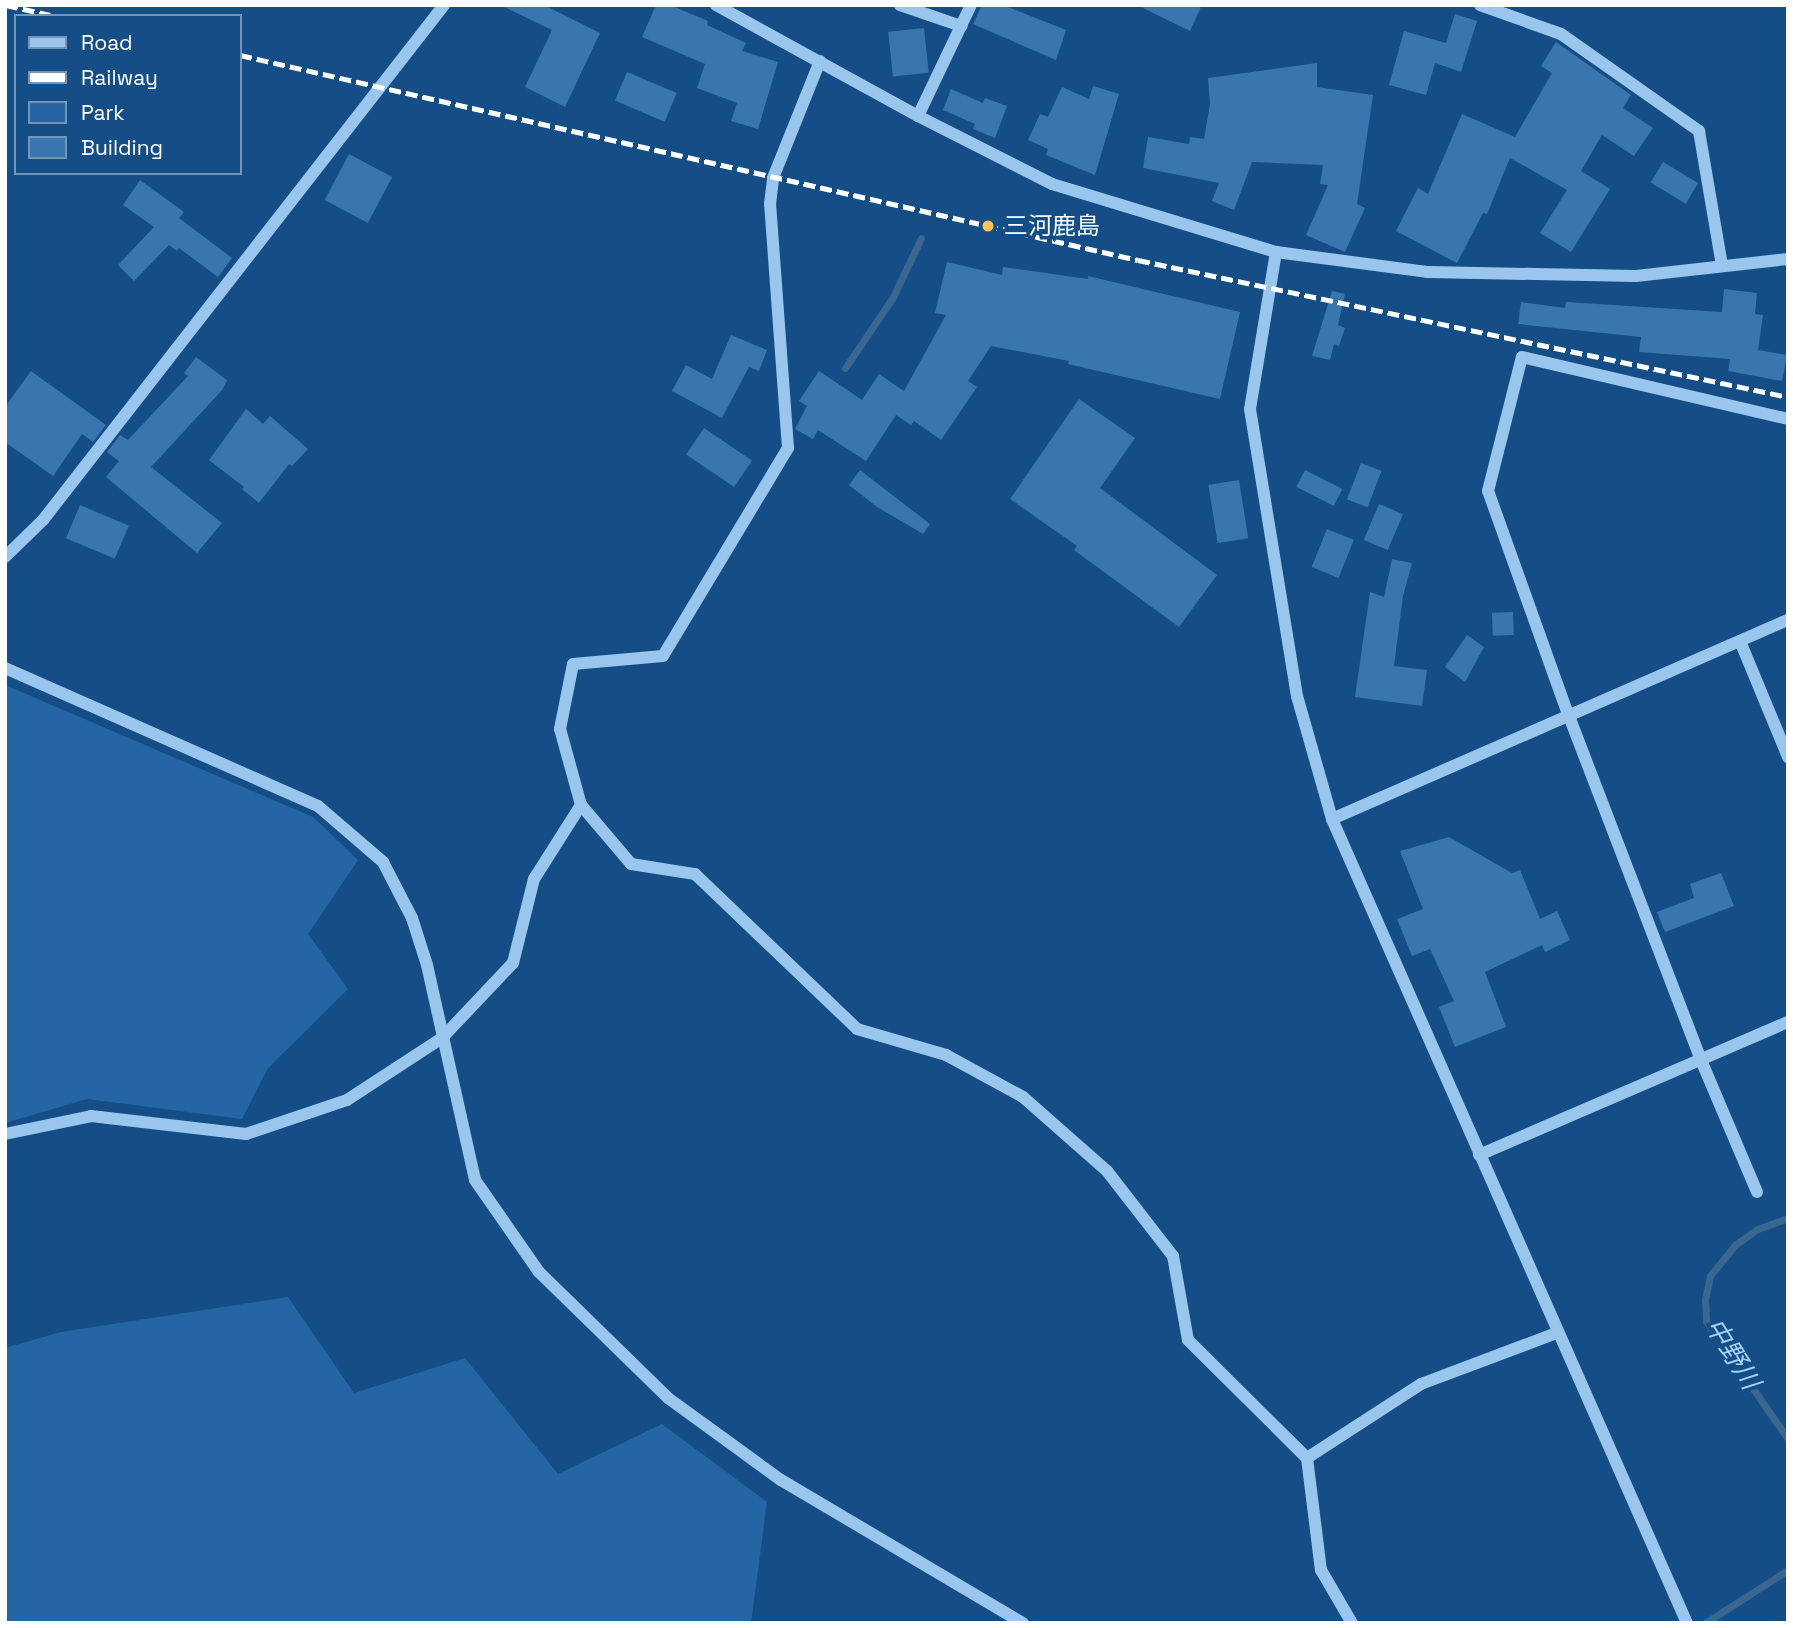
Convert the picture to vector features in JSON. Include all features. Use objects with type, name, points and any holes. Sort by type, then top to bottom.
[{"type":"street","points":[[5,557],[43,520],[444,5]]},
{"type":"street","points":[[716,5],[918,116],[1052,184],[1276,252],[1427,272],[1636,276],[1788,259]]},
{"type":"street","points":[[900,5],[961,26]]},
{"type":"street","points":[[918,116],[971,5]]},
{"type":"street","points":[[1480,5],[1561,34],[1699,131],[1722,266]]},
{"type":"street","points":[[820,61],[773,178],[770,204],[788,448],[663,656],[573,664],[560,729],[581,805],[631,864],[695,874],[856,1029],[946,1055],[1023,1097],[1107,1171],[1173,1256],[1188,1340],[1307,1458],[1321,1570],[1352,1623]]},
{"type":"street","points":[[1276,252],[1250,409],[1297,696],[1332,820],[1687,1623]]},
{"type":"street","points":[[1757,1192],[1701,1060],[1569,717],[1488,491],[1522,357],[1788,419]]},
{"type":"street","points":[[1332,820],[1788,620]]},
{"type":"street","points":[[1740,641],[1788,757]]},
{"type":"street","points":[[5,668],[318,806],[383,862],[412,918],[427,965],[475,1180],[538,1272],[679,1406],[781,1480],[1023,1623]]},
{"type":"street","points":[[5,1134],[91,1116],[246,1134],[347,1100],[442,1038],[513,963],[534,879],[581,805]]},
{"type":"street","points":[[1479,1155],[1788,1022]]},
{"type":"street","points":[[1307,1458],[1421,1384],[1557,1333]]},
{"type":"green space","points":[[5,685],[313,817],[358,860],[308,934],[348,989],[268,1068],[242,1119],[87,1099],[5,1123]]},
{"type":"green space","points":[[288,1297],[354,1393],[465,1358],[558,1474],[662,1424],[767,1502],[751,1623],[5,1623],[5,1348],[61,1332]]},
{"type":"building","points":[[500,5],[544,5],[600,33],[565,107],[525,87],[552,30]]},
{"type":"building","points":[[656,5],[670,5],[708,21],[707,25],[746,43],[742,51],[778,62],[758,129],[731,121],[737,103],[697,88],[705,64],[642,37]]},
{"type":"building","points":[[982,5],[1003,5],[1066,30],[1056,60],[973,24]]},
{"type":"building","points":[[1137,5],[1202,5],[1190,31]]},
{"type":"building","points":[[1455,14],[1477,21],[1461,72],[1435,63],[1426,95],[1389,85],[1404,31],[1446,43]]},
{"type":"building","points":[[924,28],[929,73],[893,77],[888,32]]},
{"type":"building","points":[[1556,42],[1631,95],[1623,108],[1653,128],[1634,156],[1602,135],[1581,171],[1610,189],[1571,252],[1540,233],[1567,190],[1510,158],[1487,214],[1483,213],[1457,263],[1396,231],[1418,188],[1428,194],[1462,114],[1515,137],[1552,73],[1541,66]]},
{"type":"building","points":[[1317,63],[1317,87],[1373,95],[1357,204],[1365,208],[1345,252],[1306,235],[1328,185],[1320,184],[1323,165],[1252,162],[1234,210],[1212,201],[1219,183],[1143,168],[1148,137],[1189,144],[1190,137],[1204,139],[1210,104],[1208,78]]},
{"type":"building","points":[[627,72],[677,93],[665,122],[615,101]]},
{"type":"building","points":[[1093,86],[1119,94],[1095,175],[1046,155],[1048,149],[1028,140],[1040,114],[1048,117],[1062,87],[1089,99]]},
{"type":"building","points":[[951,89],[983,103],[985,98],[1007,106],[995,138],[973,129],[975,124],[943,110]]},
{"type":"building","points":[[349,154],[392,177],[368,223],[325,200]]},
{"type":"building","points":[[1663,162],[1698,183],[1686,204],[1651,183]]},
{"type":"building","points":[[140,180],[184,212],[179,218],[232,258],[218,277],[179,248],[177,251],[169,245],[134,281],[118,265],[154,227],[123,205]]},
{"type":"building","points":[[947,262],[1002,275],[1003,267],[1088,279],[1088,276],[1240,312],[1220,399],[1068,364],[1069,361],[991,346],[968,381],[977,387],[941,440],[914,421],[911,425],[896,415],[866,461],[818,430],[813,439],[795,429],[807,406],[799,401],[819,371],[862,400],[879,374],[904,391],[946,315],[935,313]]},
{"type":"building","points":[[1724,289],[1757,293],[1755,314],[1763,315],[1758,350],[1787,355],[1782,381],[1728,371],[1730,359],[1639,352],[1641,337],[1518,324],[1521,302],[1565,308],[1566,302],[1722,312]]},
{"type":"building","points":[[1332,291],[1345,294],[1338,325],[1345,328],[1339,346],[1334,344],[1330,360],[1312,356]]},
{"type":"building","points":[[731,335],[767,350],[759,371],[749,367],[722,418],[672,391],[686,365],[712,379]]},
{"type":"building","points":[[196,357],[227,380],[223,389],[151,467],[222,523],[197,553],[106,477],[119,461],[107,452],[120,435],[128,440],[188,376],[184,373]]},
{"type":"building","points":[[31,371],[106,425],[93,442],[82,434],[53,476],[5,442],[5,407]]},
{"type":"building","points":[[1079,399],[1135,438],[1100,488],[1217,575],[1179,627],[1074,550],[1077,546],[1010,499]]},
{"type":"building","points":[[246,409],[263,424],[270,416],[308,449],[292,466],[289,464],[259,503],[242,489],[244,487],[209,460]]},
{"type":"building","points":[[704,428],[752,460],[734,487],[686,455]]},
{"type":"building","points":[[1361,463],[1382,471],[1368,507],[1347,499]]},
{"type":"building","points":[[860,470],[930,524],[923,534],[877,507],[849,485]]},
{"type":"building","points":[[1305,470],[1342,489],[1334,506],[1296,487]]},
{"type":"building","points":[[1239,480],[1248,538],[1218,543],[1208,485]]},
{"type":"building","points":[[1379,504],[1403,514],[1388,550],[1364,540]]},
{"type":"building","points":[[80,505],[129,526],[115,559],[66,538]]},
{"type":"building","points":[[1327,529],[1354,540],[1339,578],[1312,567]]},
{"type":"building","points":[[1392,559],[1412,563],[1403,596],[1394,666],[1427,670],[1422,706],[1355,697],[1370,592],[1384,597]]},
{"type":"building","points":[[1513,612],[1514,635],[1493,636],[1492,613]]},
{"type":"building","points":[[1467,635],[1484,647],[1465,682],[1445,667]]},
{"type":"building","points":[[1449,837],[1512,873],[1520,870],[1540,919],[1557,911],[1570,940],[1545,952],[1542,945],[1485,972],[1506,1027],[1455,1047],[1439,1007],[1454,1001],[1430,949],[1412,956],[1397,919],[1423,909],[1400,851]]},
{"type":"building","points":[[1721,873],[1734,906],[1665,932],[1657,912],[1694,898],[1690,884]]},
{"type":"waterway","points":[[845,368],[893,297],[921,238]]},
{"type":"waterway","name":"中野川","points":[[1788,1218],[1757,1229],[1735,1245],[1710,1276],[1705,1299],[1706,1321],[1788,1439]]},
{"type":"waterway","name":"中野川","points":[[1705,1623],[1788,1570]]},
{"type":"railway","points":[[6,5],[46,14]]},
{"type":"railway","points":[[242,55],[1138,260],[1788,397]]},
{"type":"place","name":"三河鹿島","points":[[988,226]]}]
